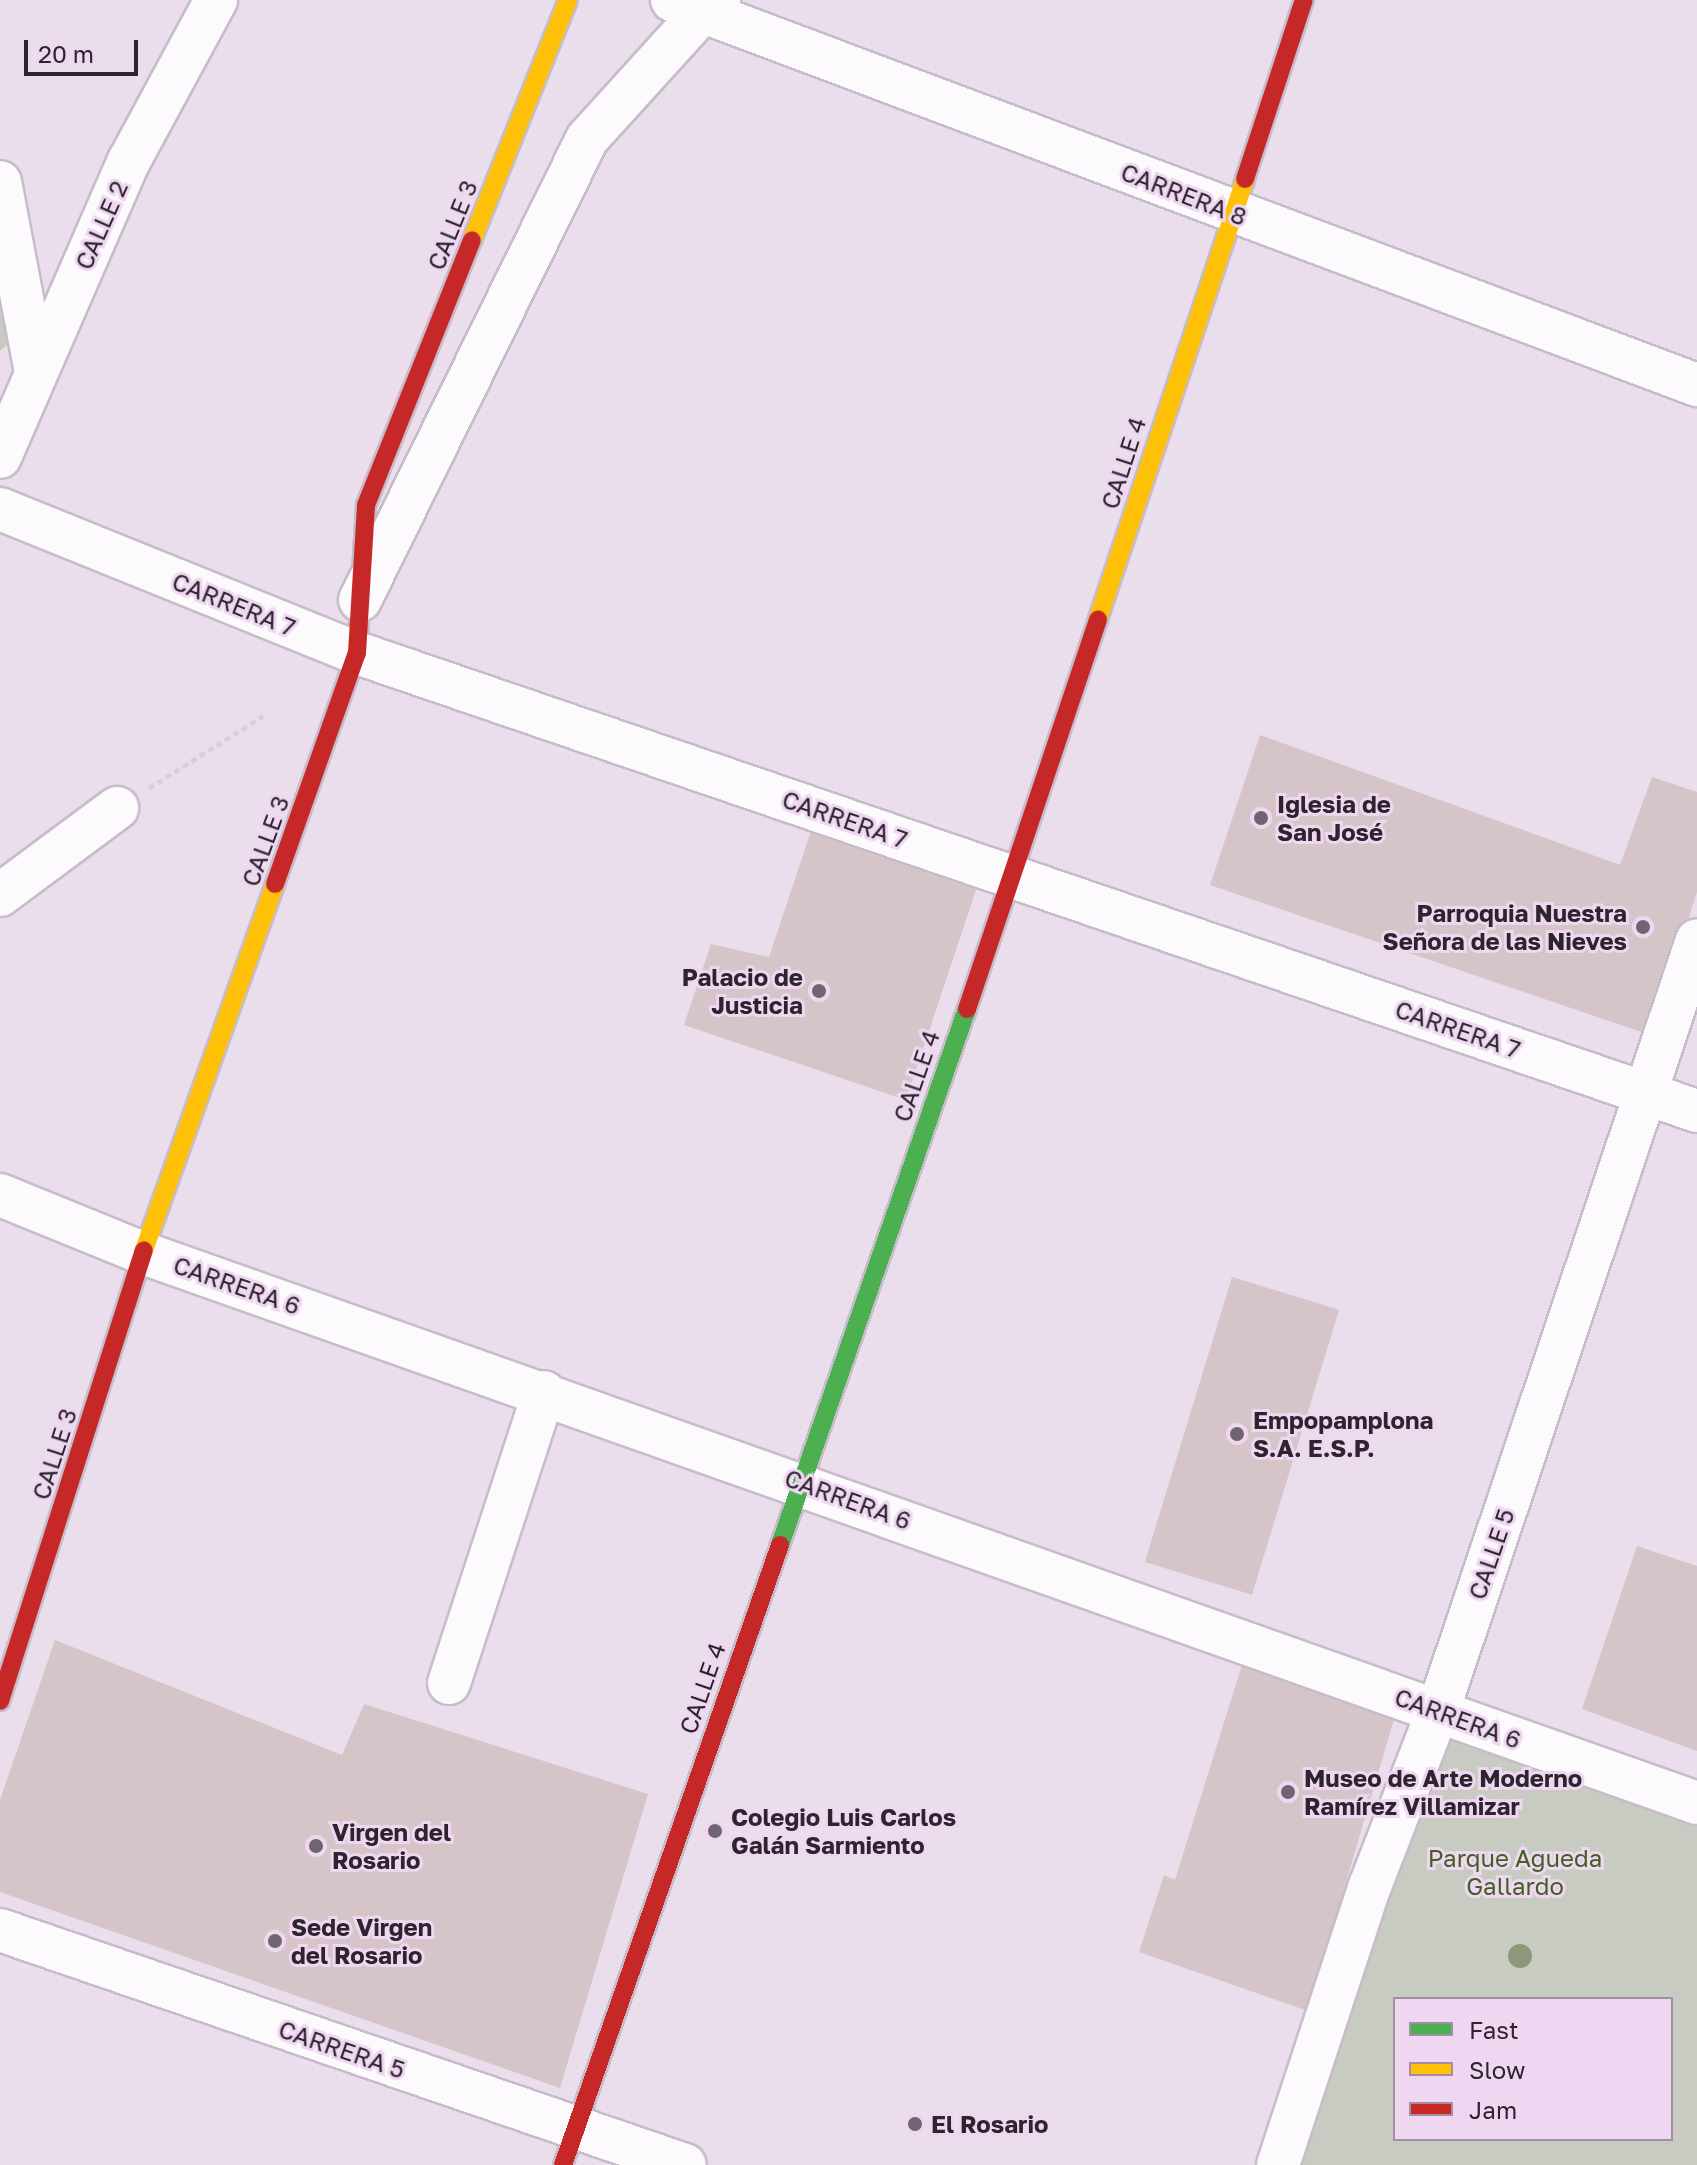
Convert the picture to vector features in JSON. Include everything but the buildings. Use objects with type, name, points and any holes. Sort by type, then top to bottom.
[{"type":"main road","name":"CALLE 3","points":[[0,1701],[143,1253],[357,653],[366,505],[568,0]]},
{"type":"main road","name":"CALLE 4","points":[[569,2148],[799,1481],[1013,877],[1304,0]]},
{"type":"street","name":"CALLE 2","points":[[0,457],[129,161],[216,0]]},
{"type":"street","points":[[360,601],[587,139],[699,3]]},
{"type":"street","name":"CARRERA 8","points":[[699,3],[1231,213],[1697,385]]},
{"type":"street","points":[[0,182],[36,372]]},
{"type":"street","name":"CARRERA 7","points":[[0,509],[357,653],[1697,1111]]},
{"type":"street","points":[[0,895],[117,808]]},
{"type":"street","name":"CALLE 5","points":[[1278,2165],[1370,1886],[1438,1711],[1697,940]]},
{"type":"street","name":"CARRERA 6","points":[[0,1195],[143,1253],[799,1481],[1697,1803]]},
{"type":"street","points":[[449,1683],[544,1392]]},
{"type":"street","name":"CARRERA 5","points":[[0,1930],[569,2148],[685,2165]]},
{"type":"path","points":[[117,808],[263,716]]},
{"type":"green space","points":[[0,270],[13,340],[0,351]]},
{"type":"green space","name":"Parque Agueda Gallardo","points":[[1438,1711],[1697,1804],[1697,2165],[1277,2165]]},
{"type":"traffic: fast","points":[[780,1545],[967,1009]]},
{"type":"traffic: slow","points":[[472,240],[568,0]]},
{"type":"traffic: slow","points":[[1098,619],[1245,179]]},
{"type":"traffic: slow","points":[[144,1250],[275,884]]},
{"type":"traffic: jam","points":[[1245,179],[1304,0]]},
{"type":"traffic: jam","points":[[275,884],[357,653],[366,505],[472,240]]},
{"type":"traffic: jam","points":[[967,1009],[1098,619]]},
{"type":"traffic: jam","points":[[0,1701],[144,1250]]},
{"type":"traffic: jam","points":[[563,2165],[780,1545]]},
{"type":"place","name":"Iglesia de San José","points":[[1261,818]]},
{"type":"place","name":"Parroquia Nuestra Señora de las Nieves","points":[[1643,927]]},
{"type":"place","name":"Palacio de Justicia","points":[[819,991]]},
{"type":"place","name":"Empopamplona S.A. E.S.P.","points":[[1237,1434]]},
{"type":"place","name":"Museo de Arte Moderno Ramírez Villamizar","points":[[1288,1792]]},
{"type":"place","name":"Colegio Luis Carlos Galán Sarmiento","points":[[715,1831]]},
{"type":"place","name":"Virgen del Rosario","points":[[316,1846]]},
{"type":"place","name":"Sede Virgen del Rosario","points":[[275,1941]]},
{"type":"place","name":"El Rosario","points":[[915,2124]]}]
